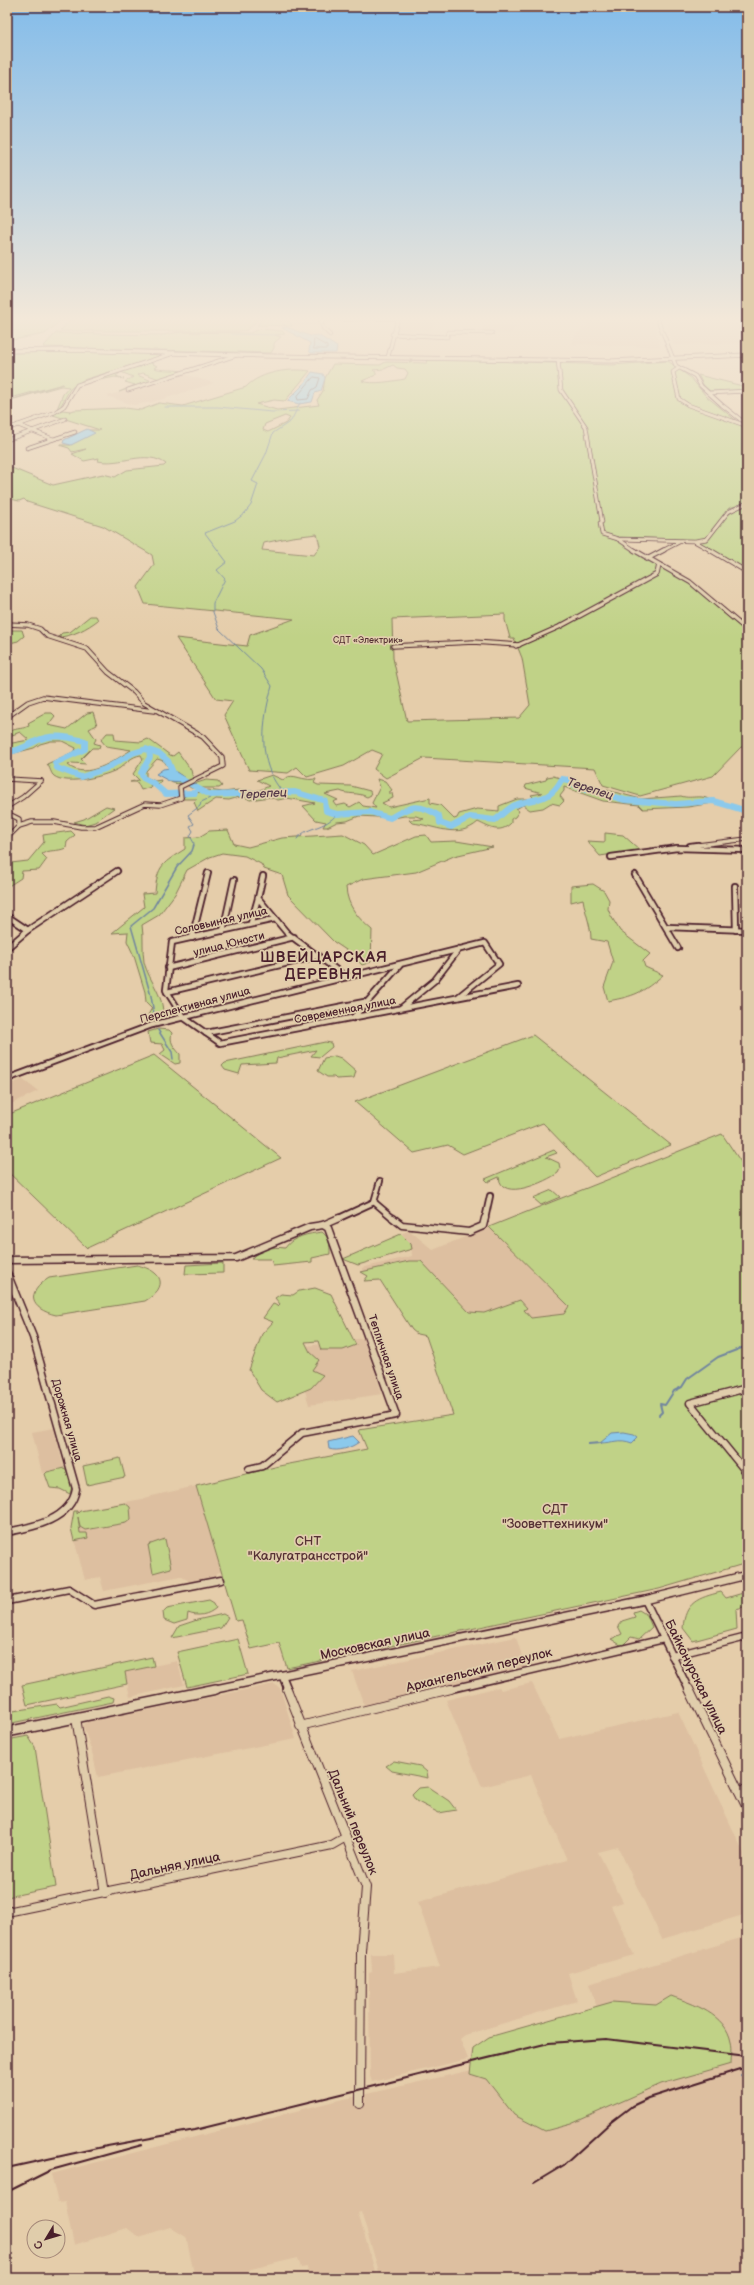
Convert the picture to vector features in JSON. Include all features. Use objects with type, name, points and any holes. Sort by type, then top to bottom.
[{"type":"main road","name":"Московская улица","points":[[7,1732],[645,1600],[747,1575]]},
{"type":"street","points":[[7,428],[18,425],[53,439]]},
{"type":"street","points":[[7,440],[50,425]]},
{"type":"street","points":[[584,425],[586,428],[602,522],[600,523],[602,534],[618,539],[694,541],[706,539],[726,512],[735,506],[747,504]]},
{"type":"street","points":[[27,448],[75,432]]},
{"type":"street","points":[[618,539],[647,559],[690,582],[747,630]]},
{"type":"street","points":[[647,559],[682,540]]},
{"type":"street","points":[[694,541],[747,572]]},
{"type":"street","points":[[393,646],[473,642],[518,645],[559,627],[657,574],[659,565]]},
{"type":"street","points":[[7,624],[28,625],[40,630],[47,636],[74,643],[87,649],[108,672],[134,692],[144,703],[202,738],[222,757],[223,766],[218,770],[180,788],[180,798],[172,802],[160,805],[145,804],[103,824],[81,827],[54,822],[32,822],[19,826],[7,838]]},
{"type":"street","points":[[7,717],[28,702],[43,697],[157,711]]},
{"type":"street","points":[[7,779],[41,781],[23,797],[7,807]]},
{"type":"street","points":[[7,813],[19,819],[19,826]]},
{"type":"street","points":[[611,857],[747,839]]},
{"type":"street","points":[[677,848],[747,850]]},
{"type":"street","points":[[7,948],[28,930],[116,871]]},
{"type":"street","points":[[192,938],[208,873]]},
{"type":"street","points":[[635,875],[645,889],[678,948]]},
{"type":"street","points":[[251,923],[264,876]]},
{"type":"street","points":[[223,931],[234,880]]},
{"type":"street","points":[[735,886],[736,930]]},
{"type":"street","points":[[258,898],[294,937],[346,977]]},
{"type":"street","points":[[7,916],[28,930]]},
{"type":"street","name":"Соловьиная улица","points":[[168,968],[172,942],[275,918]]},
{"type":"street","points":[[667,927],[747,930]]},
{"type":"street","name":"улица Юности","points":[[168,968],[294,937]]},
{"type":"street","name":"Перспективная улица","points":[[7,1079],[152,1025],[485,943],[499,964],[458,997]]},
{"type":"street","points":[[400,1009],[435,980],[459,949]]},
{"type":"street","points":[[167,992],[318,956]]},
{"type":"street","points":[[353,1018],[364,1002],[400,964]]},
{"type":"street","points":[[168,968],[167,992],[183,1017]]},
{"type":"street","name":"Современная улица","points":[[183,1017],[220,1043],[518,986]]},
{"type":"street","points":[[206,1033],[364,1002]]},
{"type":"street","points":[[7,1260],[236,1258],[310,1227],[323,1225],[374,1202],[380,1181]]},
{"type":"street","points":[[374,1202],[402,1225],[470,1232],[483,1226],[490,1196]]},
{"type":"street","name":"Тепличная улица","points":[[249,1469],[262,1466],[302,1433],[396,1415],[345,1271],[328,1228],[323,1225]]},
{"type":"street","name":"Дорожная улица","points":[[7,1273],[32,1337],[77,1497],[71,1506],[42,1524],[7,1532]]},
{"type":"street","points":[[747,1388],[690,1403],[747,1473]]},
{"type":"street","points":[[7,1601],[69,1589],[94,1605],[221,1580]]},
{"type":"street","name":"Байконурская улица","points":[[645,1600],[747,1808]]},
{"type":"street","points":[[672,1656],[747,1637]]},
{"type":"street","name":"Архангельский переулок","points":[[300,1726],[552,1664],[664,1639]]},
{"type":"street","name":"Дальний переулок","points":[[282,1675],[300,1726],[346,1838],[356,1857],[366,1887],[361,1951],[360,2104]]},
{"type":"street","points":[[76,1718],[106,1893]]},
{"type":"street","points":[[739,1791],[747,1789]]},
{"type":"street","name":"Дальняя улица","points":[[7,1912],[106,1893],[318,1848],[346,1838]]},
{"type":"shaded area","points":[[22,1079],[38,1091],[7,1106],[7,1086]]},
{"type":"shaded area","points":[[489,1227],[569,1306],[565,1314],[531,1318],[523,1310],[527,1308],[520,1300],[484,1313],[469,1312],[421,1261],[365,1273],[362,1268],[412,1256],[411,1244],[401,1234],[409,1230],[433,1250]]},
{"type":"shaded area","points":[[364,1338],[382,1394],[309,1405],[293,1348]]},
{"type":"shaded area","points":[[54,1428],[64,1468],[42,1473],[32,1432]]},
{"type":"shaded area","points":[[196,1486],[221,1572],[216,1573],[217,1577],[190,1582],[181,1576],[104,1591],[100,1577],[85,1580],[71,1528],[74,1511],[148,1498]]},
{"type":"shaded area","points":[[516,1637],[526,1669],[365,1708],[352,1671]]},
{"type":"shaded area","points":[[177,1661],[184,1685],[130,1697],[125,1672]]},
{"type":"shaded area","points":[[532,1683],[559,1739],[678,1712],[747,1860],[747,1914],[662,1939],[618,1847],[598,1852],[623,1902],[611,1906],[634,1955],[568,1973],[577,2001],[465,2035],[460,2039],[468,2059],[372,2082],[370,2076],[369,1989],[369,1973],[372,1972],[371,1954],[393,1954],[394,1973],[440,1967],[418,1902],[567,1860],[531,1775],[482,1787],[446,1700],[499,1687],[501,1690]]},
{"type":"shaded area","points":[[274,1684],[280,1688],[296,1739],[98,1777],[92,1752],[83,1726],[87,1722]]},
{"type":"shaded area","points":[[747,1936],[747,2278],[381,2278],[361,2212],[358,2213],[377,2278],[309,2278],[307,2267],[301,2268],[298,2258],[251,2269],[248,2271],[249,2278],[195,2278],[186,2237],[170,2227],[139,2237],[127,2228],[74,2245],[65,2202],[58,2203],[51,2174],[331,2102],[503,2063],[601,2019],[589,1984]]},
{"type":"green space","name":"СДТ «Электрик»","points":[[83,425],[265,425],[263,430],[268,432],[283,425],[747,425],[747,503],[729,508],[705,538],[694,540],[620,537],[614,539],[641,557],[687,582],[747,632],[747,747],[741,747],[713,776],[640,796],[603,785],[595,768],[424,758],[386,778],[374,769],[382,754],[372,750],[344,766],[307,777],[297,767],[288,773],[249,770],[224,715],[233,701],[216,699],[176,638],[247,646],[250,635],[294,619],[145,604],[138,587],[154,565],[152,555],[103,526],[27,502],[24,499],[19,501],[7,498],[7,466],[53,485],[103,474],[115,477],[127,470],[164,466],[166,464],[150,458],[106,462],[98,461],[99,458],[84,461],[72,454],[86,449],[72,452],[69,448],[59,445],[71,445],[89,430],[100,430]],"holes":[[[317,534],[320,546],[314,555],[262,550],[264,543],[292,537]],[[505,614],[505,620],[510,638],[514,638],[522,658],[530,705],[519,718],[407,721],[393,658],[392,619]]]},
{"type":"green space","points":[[747,506],[747,571],[697,542],[707,540],[729,514]]},
{"type":"green space","points":[[90,616],[96,616],[98,620],[79,632],[58,637],[62,633],[70,632]]},
{"type":"green space","points":[[7,630],[22,630],[24,636],[18,641],[10,643],[7,648]]},
{"type":"green space","points":[[93,712],[97,725],[89,729],[96,739],[94,743],[100,745],[99,748],[92,748],[81,759],[86,764],[72,763],[68,765],[83,771],[92,770],[117,759],[131,750],[106,746],[101,740],[107,733],[114,733],[115,740],[141,742],[148,739],[170,755],[173,756],[178,752],[191,770],[193,779],[187,782],[172,783],[169,781],[176,782],[182,776],[168,767],[164,761],[157,759],[146,771],[146,777],[155,781],[161,780],[160,783],[150,785],[151,787],[141,790],[137,782],[130,782],[139,780],[133,774],[143,759],[141,755],[132,758],[114,771],[97,777],[77,780],[60,779],[53,775],[47,764],[75,751],[76,748],[62,741],[51,741],[40,744],[34,748],[7,755],[7,744],[29,740],[20,732],[7,737],[7,734],[12,730],[29,726],[28,723],[46,713],[52,713],[55,716],[48,725],[67,729],[87,713]]},
{"type":"green space","points":[[272,775],[283,780],[294,776],[316,779],[314,783],[318,785],[351,786],[370,791],[371,795],[367,797],[340,791],[325,794],[338,800],[333,802],[336,806],[345,804],[350,807],[359,802],[363,806],[376,808],[372,803],[380,787],[377,779],[385,781],[392,790],[388,793],[392,793],[393,798],[382,803],[389,807],[430,798],[430,803],[440,805],[454,819],[457,818],[459,814],[477,809],[499,811],[499,806],[517,799],[535,799],[531,795],[542,793],[525,788],[526,785],[546,780],[547,777],[553,776],[641,799],[681,796],[702,797],[713,803],[688,807],[643,809],[639,805],[603,801],[564,787],[564,791],[560,796],[564,801],[560,805],[551,803],[543,808],[530,810],[523,805],[516,809],[519,811],[515,817],[511,819],[511,823],[503,828],[495,829],[478,822],[462,830],[454,831],[412,823],[409,820],[424,819],[416,816],[394,818],[359,816],[347,821],[337,822],[327,827],[323,827],[326,822],[316,820],[303,806],[315,803],[287,798],[278,800],[270,797],[250,800],[243,796],[229,800],[216,799],[198,811],[194,802],[197,799],[182,799],[185,796],[208,790],[223,792],[239,790],[245,792],[260,790],[269,786],[257,780]]},
{"type":"green space","points":[[206,780],[218,781],[222,786],[219,788],[191,788],[188,786]]},
{"type":"green space","points":[[106,806],[114,808],[95,822],[85,825],[74,822],[84,819]]},
{"type":"green space","points":[[228,830],[234,844],[248,847],[282,838],[343,834],[364,845],[373,855],[416,836],[426,835],[431,842],[456,841],[493,847],[454,856],[416,872],[363,879],[346,887],[351,906],[354,911],[372,930],[371,962],[362,965],[349,952],[334,942],[288,895],[282,875],[264,869],[261,864],[245,856],[222,853],[210,857],[187,870],[175,894],[159,915],[142,925],[144,962],[160,997],[163,1012],[162,1020],[153,1022],[148,1015],[152,1008],[146,1002],[145,992],[134,956],[127,941],[128,932],[112,933],[144,907],[142,894],[155,893],[157,876],[162,866],[185,849],[185,838],[199,837],[209,831]]},
{"type":"green space","points":[[71,831],[75,835],[67,842],[66,848],[42,854],[47,859],[39,870],[22,871],[21,878],[7,887],[7,873],[12,870],[9,868],[11,863],[28,861],[44,842],[43,835]]},
{"type":"green space","points":[[605,833],[623,835],[640,850],[600,856],[587,841],[605,842]]},
{"type":"green space","points":[[593,884],[604,891],[609,900],[608,909],[620,931],[650,954],[643,961],[645,967],[663,975],[638,993],[608,1001],[604,987],[613,962],[607,942],[591,939],[583,899],[571,902],[571,886]]},
{"type":"green space","points":[[158,1029],[169,1030],[172,1033],[171,1039],[174,1047],[180,1054],[180,1063],[175,1064],[160,1054],[165,1050],[162,1044],[150,1043],[148,1032]]},
{"type":"green space","points":[[533,1035],[671,1145],[595,1177],[543,1123],[463,1154],[448,1145],[414,1153],[355,1102]]},
{"type":"green space","points":[[325,1042],[331,1043],[332,1047],[320,1057],[311,1056],[316,1050],[277,1058],[276,1063],[242,1065],[239,1074],[225,1070],[222,1066],[225,1063]]},
{"type":"green space","points":[[154,1055],[281,1158],[87,1248],[7,1171],[7,1115]]},
{"type":"green space","points":[[335,1056],[341,1058],[356,1071],[354,1078],[336,1079],[334,1077],[327,1077],[318,1071],[324,1058]]},
{"type":"green space","points":[[722,1134],[747,1171],[747,1563],[659,1589],[287,1668],[279,1643],[251,1649],[242,1620],[236,1621],[196,1486],[279,1466],[367,1449],[359,1430],[453,1415],[426,1336],[417,1334],[412,1330],[380,1280],[364,1281],[368,1276],[361,1272],[409,1261],[421,1261],[469,1312],[484,1313],[520,1300],[527,1308],[524,1310],[531,1318],[564,1314],[569,1306],[489,1227]]},
{"type":"green space","points":[[554,1150],[557,1153],[546,1157],[559,1163],[560,1169],[558,1173],[535,1185],[516,1189],[508,1188],[502,1185],[499,1177],[488,1182],[485,1179]]},
{"type":"green space","points":[[552,1190],[560,1197],[541,1205],[533,1198]]},
{"type":"green space","points":[[322,1232],[328,1239],[330,1254],[312,1258],[312,1262],[273,1266],[271,1259],[251,1259],[266,1249],[275,1247],[285,1248],[297,1238]]},
{"type":"green space","points":[[401,1234],[411,1244],[412,1249],[358,1265],[343,1259]]},
{"type":"green space","points":[[223,1263],[223,1273],[185,1274],[186,1265]]},
{"type":"green space","points":[[137,1265],[152,1271],[160,1280],[158,1290],[145,1301],[56,1315],[41,1309],[36,1305],[34,1300],[36,1289],[49,1278]]},
{"type":"green space","points":[[315,1288],[331,1294],[356,1345],[343,1350],[321,1350],[318,1341],[305,1342],[310,1352],[319,1360],[312,1370],[323,1375],[311,1388],[277,1402],[261,1390],[249,1370],[262,1334],[273,1322],[263,1318],[273,1304],[278,1306],[280,1304],[275,1298],[281,1294],[293,1295],[299,1291]]},
{"type":"green space","points":[[120,1458],[125,1477],[87,1485],[83,1466]]},
{"type":"green space","points":[[64,1468],[67,1470],[72,1486],[70,1494],[60,1489],[50,1488],[45,1474],[47,1472]]},
{"type":"green space","points":[[125,1503],[130,1507],[131,1519],[126,1523],[85,1530],[80,1527],[78,1517],[80,1533],[87,1533],[88,1538],[74,1541],[71,1528],[74,1511],[77,1511],[77,1514],[80,1511]]},
{"type":"green space","points":[[165,1539],[171,1568],[153,1573],[148,1545]]},
{"type":"green space","points":[[747,1586],[747,1606],[736,1609],[737,1629],[693,1641],[683,1628],[684,1619],[694,1602],[706,1596],[721,1592],[726,1598],[743,1593]]},
{"type":"green space","points":[[209,1600],[214,1603],[216,1608],[210,1612],[203,1615],[188,1613],[187,1620],[174,1624],[164,1620],[163,1612],[167,1608]]},
{"type":"green space","points":[[639,1610],[647,1615],[652,1627],[639,1639],[631,1637],[622,1646],[611,1639],[622,1634],[618,1626],[622,1621],[635,1617],[633,1612]]},
{"type":"green space","points":[[223,1614],[228,1617],[221,1628],[172,1638],[179,1626]]},
{"type":"green space","points":[[238,1639],[248,1674],[187,1687],[177,1652]]},
{"type":"green space","points":[[152,1657],[154,1666],[125,1672],[127,1684],[27,1705],[22,1685]]},
{"type":"green space","points":[[108,1696],[114,1698],[113,1702],[7,1724],[7,1712],[57,1704],[60,1707]]},
{"type":"green space","points":[[28,1736],[35,1747],[56,1887],[7,1897],[7,1740]]},
{"type":"green space","points":[[394,1761],[420,1766],[427,1772],[428,1778],[392,1771],[386,1766]]},
{"type":"green space","points":[[428,1787],[449,1801],[456,1810],[439,1813],[416,1801],[412,1795],[419,1788]]},
{"type":"green space","points":[[671,1996],[698,2007],[716,2017],[723,2024],[728,2032],[732,2045],[731,2064],[661,2084],[571,2124],[545,2131],[514,2115],[486,2079],[470,2074],[473,2048],[489,2037],[612,2002],[656,2005]]},
{"type":"water","points":[[87,429],[95,433],[71,445],[63,443],[64,440]]},
{"type":"water","points":[[170,768],[185,778],[185,780],[183,782],[169,781],[156,774],[163,769]]},
{"type":"water","points":[[624,1432],[634,1434],[638,1437],[632,1443],[620,1441],[600,1443],[612,1433]]},
{"type":"water","points":[[353,1436],[359,1442],[348,1448],[340,1450],[329,1449],[328,1442]]},
{"type":"waterway","points":[[283,794],[274,780],[265,756],[265,720],[272,686],[261,669],[219,629],[213,612],[213,603],[225,579],[217,570],[227,562],[205,533],[235,521],[245,513],[251,505],[258,484],[252,481],[266,454],[273,433],[286,425]]},
{"type":"waterway","name":"Терепец","points":[[7,752],[54,736],[85,741],[85,749],[55,763],[57,768],[81,777],[105,769],[133,753],[146,749],[149,750]]},
{"type":"waterway","name":"Терепец","points":[[149,750],[160,754],[168,761],[174,775],[210,795],[295,792],[325,801],[326,811],[337,814],[370,812],[390,818],[409,808],[420,807],[439,816],[440,823],[451,827],[470,817],[495,820],[515,805],[547,796],[557,787],[562,779],[569,780],[576,786],[625,800],[676,804],[713,801],[747,811]]},
{"type":"waterway","name":"Терепец","points":[[149,750],[150,757],[141,773],[143,778],[153,783],[166,794],[195,793]]},
{"type":"waterway","points":[[193,846],[194,843],[190,836],[193,831],[190,826],[194,824],[188,815],[200,806],[201,802],[210,798],[210,795]]},
{"type":"waterway","points":[[297,839],[305,832],[327,823],[337,814]]},
{"type":"waterway","points":[[155,1020],[151,996],[131,926],[153,908],[177,867],[192,851],[194,845]]},
{"type":"waterway","points":[[158,1030],[172,1052],[173,1059]]},
{"type":"waterway","points":[[659,1415],[662,1412],[660,1404],[665,1405],[674,1391],[682,1387],[687,1379],[718,1357],[747,1346]]},
{"type":"waterway","points":[[588,1444],[601,1443]]},
{"type":"waterway","points":[[741,2075],[747,2078]]},
{"type":"railway","points":[[7,2168],[102,2147],[195,2130],[549,2043],[606,2039],[747,2056]]},
{"type":"railway","points":[[534,2183],[564,2165],[611,2122],[632,2106],[649,2098],[747,2067]]},
{"type":"railway","points":[[7,2192],[51,2170],[142,2145]]},
{"type":"district","name":"ШВЕЙЦАРСКАЯ ДЕРЕВНЯ","points":[[324,966]]},
{"type":"park label","name":"СДТ \"Зооветтехникум\"","points":[[555,1516]]},
{"type":"park label","name":"СНТ \"Калугатрансстрой\"","points":[[308,1548]]}]
